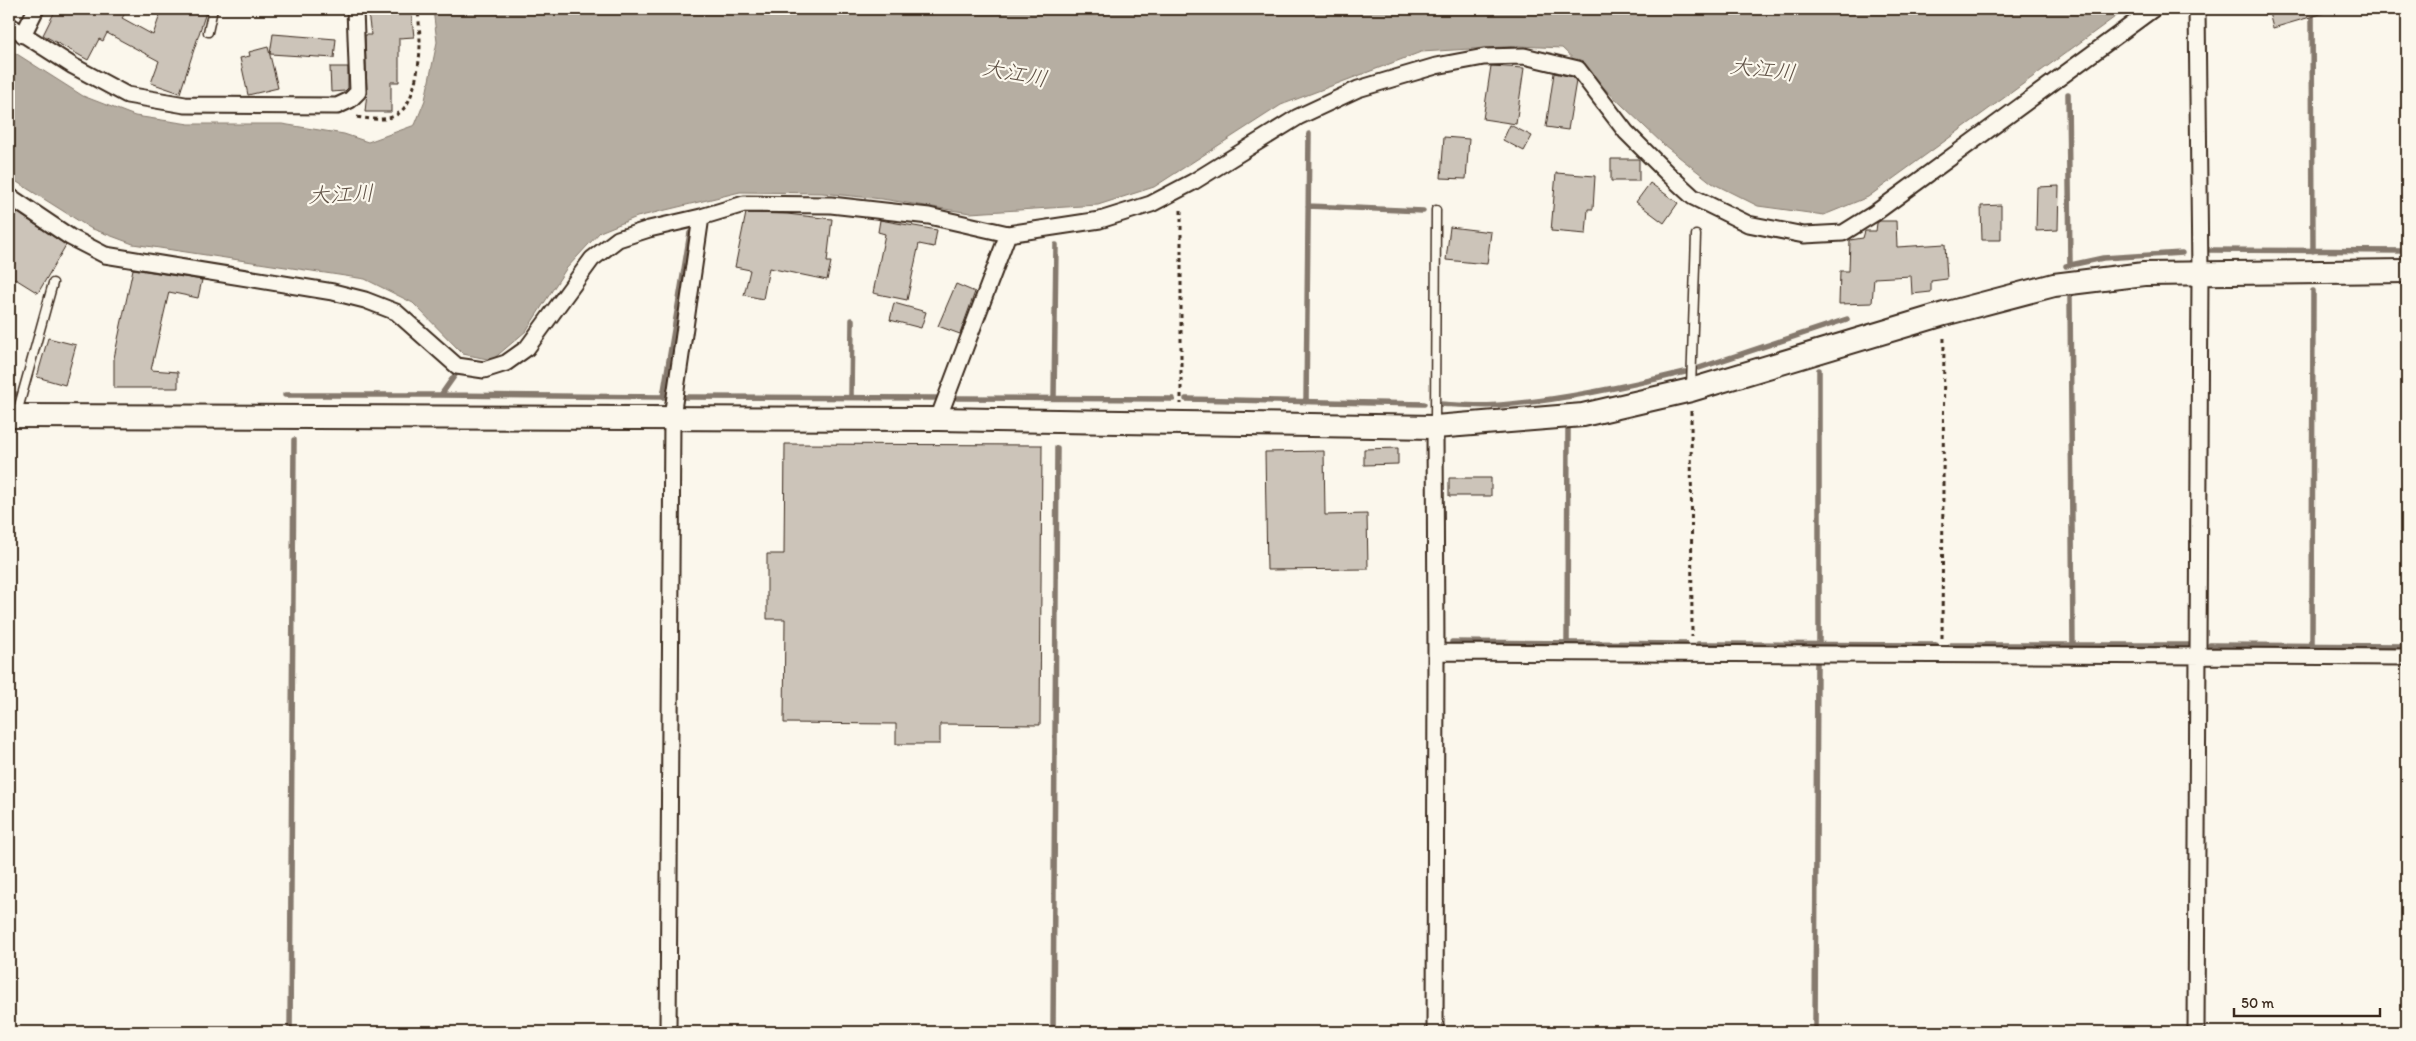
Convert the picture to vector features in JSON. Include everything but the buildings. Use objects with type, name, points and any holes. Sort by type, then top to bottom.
[{"type":"street","points":[[23,35],[36,9]]},
{"type":"street","points":[[9,25],[127,95],[185,105],[337,106],[350,100],[358,92],[356,14],[344,9]]},
{"type":"street","points":[[9,196],[70,237],[105,255],[334,292],[366,300],[396,312],[457,366],[471,370],[484,370],[506,364],[526,348],[592,259],[618,239],[649,229],[701,217],[744,204],[831,205],[930,216],[1008,234],[1100,220],[1151,204],[1192,182],[1298,118],[1358,89],[1436,66],[1484,57],[1524,56],[1578,69],[1626,132],[1693,197],[1748,224],[1804,235],[1843,233],[1875,213],[2153,9]]},
{"type":"street","points":[[2196,1032],[2200,272],[2197,9]]},
{"type":"street","points":[[668,1032],[672,417],[701,217]]},
{"type":"street","points":[[938,419],[1008,234]]},
{"type":"street","points":[[12,416],[938,419],[1435,427],[1584,415],[1691,390],[1944,314],[2054,285],[2105,277],[2200,272],[2407,271]]},
{"type":"street","points":[[1435,427],[1435,1032]]},
{"type":"street","points":[[1436,652],[2407,657]]},
{"type":"lane","points":[[208,32],[213,9]]},
{"type":"lane","points":[[1435,427],[1436,210]]},
{"type":"lane","points":[[1691,390],[1696,235]]},
{"type":"lane","points":[[12,416],[53,283]]},
{"type":"path","points":[[337,106],[347,115],[370,119],[390,118],[403,111],[412,98],[422,52],[418,9]]},
{"type":"path","points":[[1180,422],[1181,210]]},
{"type":"path","points":[[1942,654],[1944,314]]},
{"type":"path","points":[[1691,390],[1692,653]]},
{"type":"water","name":"大江川","points":[[433,9],[2126,9],[1868,197],[1824,215],[1758,206],[1712,183],[1664,145],[1562,48],[1519,46],[1421,52],[1281,105],[1154,187],[1098,205],[970,213],[882,199],[822,193],[740,192],[637,217],[600,232],[566,269],[526,331],[492,360],[463,354],[413,303],[365,279],[133,244],[90,228],[9,177],[9,49],[83,96],[135,116],[189,124],[282,124],[344,134],[368,142],[415,125],[425,100],[437,42]]},
{"type":"waterway","points":[[2312,9],[2313,251]]},
{"type":"waterway","points":[[2068,94],[2070,265]]},
{"type":"waterway","points":[[1306,402],[1309,134]]},
{"type":"waterway","points":[[1308,206],[1423,211]]},
{"type":"waterway","points":[[663,397],[690,233]]},
{"type":"waterway","points":[[1054,398],[1056,245]]},
{"type":"waterway","points":[[2207,250],[2407,251]]},
{"type":"waterway","points":[[2066,266],[2103,258],[2182,253]]},
{"type":"waterway","points":[[2312,645],[2313,291]]},
{"type":"waterway","points":[[2070,298],[2073,645]]},
{"type":"waterway","points":[[1699,368],[1847,319]]},
{"type":"waterway","points":[[851,397],[852,320]]},
{"type":"waterway","points":[[1819,370],[1819,645]]},
{"type":"waterway","points":[[1439,404],[1493,406],[1524,403],[1616,388],[1685,372]]},
{"type":"waterway","points":[[285,395],[441,395],[455,375]]},
{"type":"waterway","points":[[9,394],[16,394]]},
{"type":"waterway","points":[[441,395],[665,397]]},
{"type":"waterway","points":[[684,397],[937,398]]},
{"type":"waterway","points":[[957,398],[1173,399]]},
{"type":"waterway","points":[[1186,399],[1424,404]]},
{"type":"waterway","points":[[1567,643],[1568,429]]},
{"type":"waterway","points":[[290,1032],[294,440]]},
{"type":"waterway","points":[[1053,1032],[1057,448]]},
{"type":"waterway","points":[[1452,642],[1686,644]]},
{"type":"waterway","points":[[1698,644],[1936,645]]},
{"type":"waterway","points":[[1951,645],[2190,645]]},
{"type":"waterway","points":[[2210,645],[2407,646]]},
{"type":"waterway","points":[[1815,1032],[1817,662]]}]
